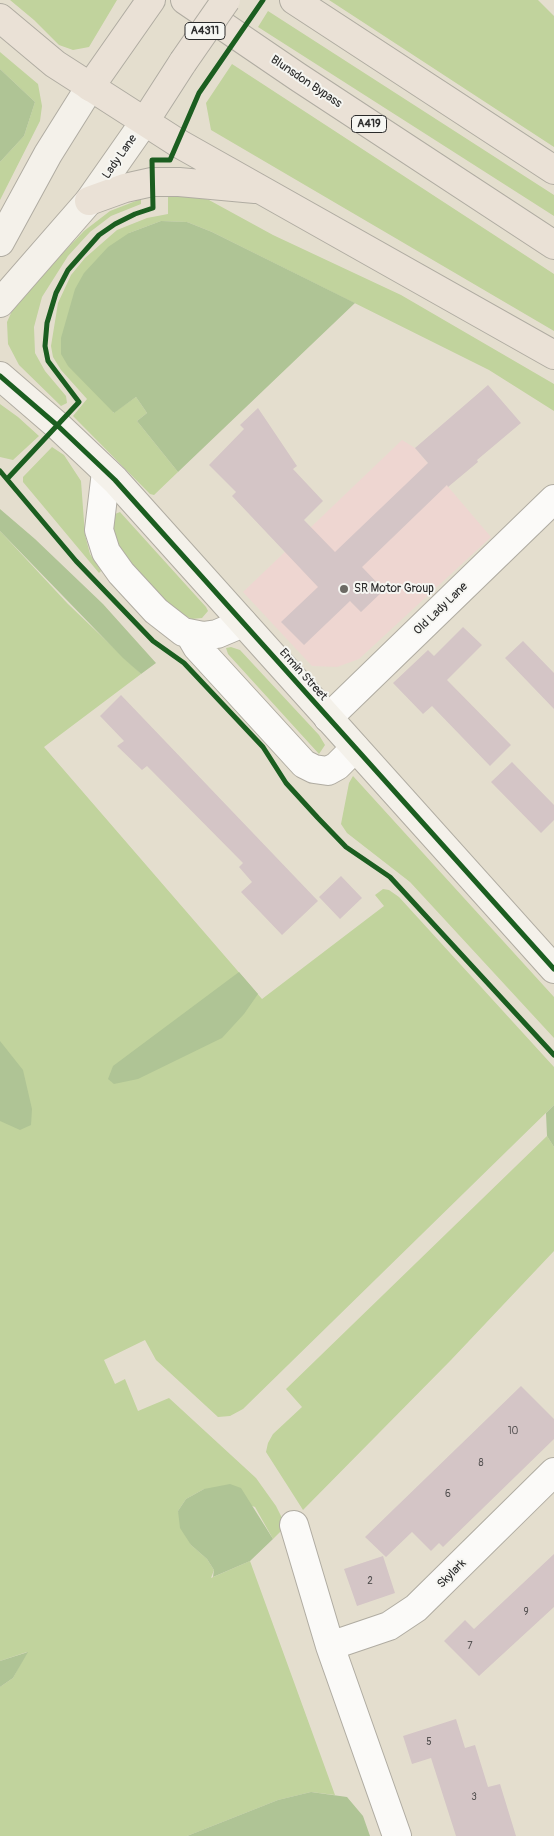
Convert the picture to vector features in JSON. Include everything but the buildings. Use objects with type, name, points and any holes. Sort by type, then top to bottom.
[{"type":"main road","points":[[90,87],[151,0]]},
{"type":"main road","name":"Blunsdon Bypass","points":[[185,0],[298,77],[554,245]]},
{"type":"main road","name":"Lady Lane","points":[[144,121],[226,0]]},
{"type":"main road","points":[[294,0],[554,170]]},
{"type":"main road","points":[[0,18],[55,64],[144,121],[554,355]]},
{"type":"main road","points":[[89,201],[125,188],[152,182],[179,182],[264,190]]},
{"type":"street","points":[[0,242],[48,154],[90,87]]},
{"type":"street","name":"Lady Lane","points":[[0,303],[89,201],[144,121]]},
{"type":"street","name":"Ermin Street","points":[[0,376],[30,400],[106,472],[554,970]]},
{"type":"street","points":[[106,472],[99,530],[106,552],[121,573],[156,611],[183,632],[190,635],[217,634],[243,623]]},
{"type":"street","name":"Old Lady Lane","points":[[328,718],[554,499]]},
{"type":"street","points":[[190,635],[197,646],[304,764],[314,769],[331,770],[355,748]]},
{"type":"street","name":"Skylark","points":[[330,1646],[388,1626],[416,1608],[554,1472]]},
{"type":"street","points":[[294,1525],[330,1646],[397,1836]]},
{"type":"shaded area","points":[[402,440],[415,448],[491,537],[359,659],[337,667],[312,666],[243,592]]},
{"type":"green space","points":[[10,0],[117,0],[89,47],[73,50],[59,45],[34,20]]},
{"type":"green space","points":[[329,0],[538,0],[554,16],[554,147]]},
{"type":"green space","points":[[268,11],[554,195],[554,216],[258,27]]},
{"type":"green space","points":[[0,52],[38,84],[42,106],[40,121],[0,200],[0,162],[24,136],[35,102],[0,69]]},
{"type":"green space","points":[[232,64],[554,274],[554,331],[211,130],[206,103]]},
{"type":"green space","points":[[0,69],[35,102],[24,136],[0,162]]},
{"type":"green space","points":[[168,194],[188,195],[209,200],[273,235],[401,295],[554,384],[554,411],[489,370],[212,232],[187,222],[161,221],[129,233],[113,413],[136,397],[147,413],[137,421],[178,472],[154,495],[150,494],[73,416],[87,399],[61,370],[53,357],[51,346],[58,303],[71,275],[85,258],[117,230],[147,218],[168,214]]},
{"type":"green space","points":[[141,199],[141,204],[111,216],[90,232],[68,256],[42,297],[34,327],[35,353],[45,371],[66,396],[67,403],[61,406],[19,365],[8,344],[7,322],[16,302],[84,231],[110,211]]},
{"type":"green space","points":[[161,221],[187,222],[212,232],[355,303],[178,472],[137,421],[147,413],[136,397],[114,413],[68,366],[61,354],[61,338],[75,289],[84,273],[108,247],[129,233]]},
{"type":"green space","points":[[0,404],[39,436],[13,460],[0,457]]},
{"type":"green space","points":[[52,447],[64,455],[81,481],[85,535],[90,554],[101,571],[99,573],[23,482],[23,477]]},
{"type":"green space","points":[[0,509],[35,539],[103,604],[156,663],[141,674],[123,658],[0,531]]},
{"type":"green space","points":[[120,512],[206,607],[208,611],[202,618],[192,619],[175,611],[149,586],[131,564],[115,542],[111,524],[115,514]]},
{"type":"green space","points":[[0,531],[68,604],[141,674],[44,747],[262,999],[384,906],[375,895],[383,889],[389,890],[399,897],[554,1067],[554,1105],[243,1409],[230,1416],[218,1417],[156,1360],[145,1340],[104,1360],[115,1384],[125,1379],[138,1411],[169,1398],[256,1478],[276,1506],[286,1526],[273,1539],[255,1507],[204,1489],[186,1499],[178,1511],[191,1545],[207,1559],[214,1570],[211,1578],[250,1561],[335,1795],[311,1792],[278,1800],[187,1836],[0,1836],[0,1687],[13,1678],[27,1652],[0,1661]]},
{"type":"green space","points":[[231,647],[240,650],[319,735],[325,745],[319,754],[228,654],[226,648]]},
{"type":"green space","points":[[353,776],[554,997],[554,1038],[410,882],[347,833],[341,824],[349,783]]},
{"type":"green space","points":[[239,972],[258,994],[244,1014],[222,1038],[138,1079],[114,1084],[108,1079],[113,1066]]},
{"type":"green space","points":[[0,1041],[23,1070],[32,1109],[31,1125],[20,1130],[0,1121]]},
{"type":"green space","points":[[554,1105],[554,1147],[547,1136],[546,1113]]},
{"type":"green space","points":[[547,1136],[554,1147],[554,1251],[451,1360],[303,1510],[266,1452],[273,1434],[302,1407],[286,1389]]},
{"type":"green space","points":[[230,1484],[241,1488],[273,1539],[250,1561],[213,1577],[214,1570],[207,1559],[191,1545],[180,1528],[178,1511],[186,1499],[204,1489]]},
{"type":"green space","points":[[28,1652],[13,1678],[0,1687],[0,1661]]},
{"type":"green space","points":[[311,1792],[347,1797],[363,1816],[370,1836],[187,1836],[278,1800]]},
{"type":"cycle path","points":[[8,478],[79,402],[48,361],[45,346],[47,323],[56,293],[68,270],[99,235],[115,224],[153,208],[152,160],[170,160],[199,93],[263,0]]},
{"type":"cycle path","points":[[0,376],[58,426],[115,480],[554,969]]},
{"type":"cycle path","points":[[0,471],[76,561],[153,641],[184,663],[263,747],[286,783],[318,818],[346,847],[390,877],[554,1055]]},
{"type":"place","name":"SR Motor Group","points":[[344,589]]}]
